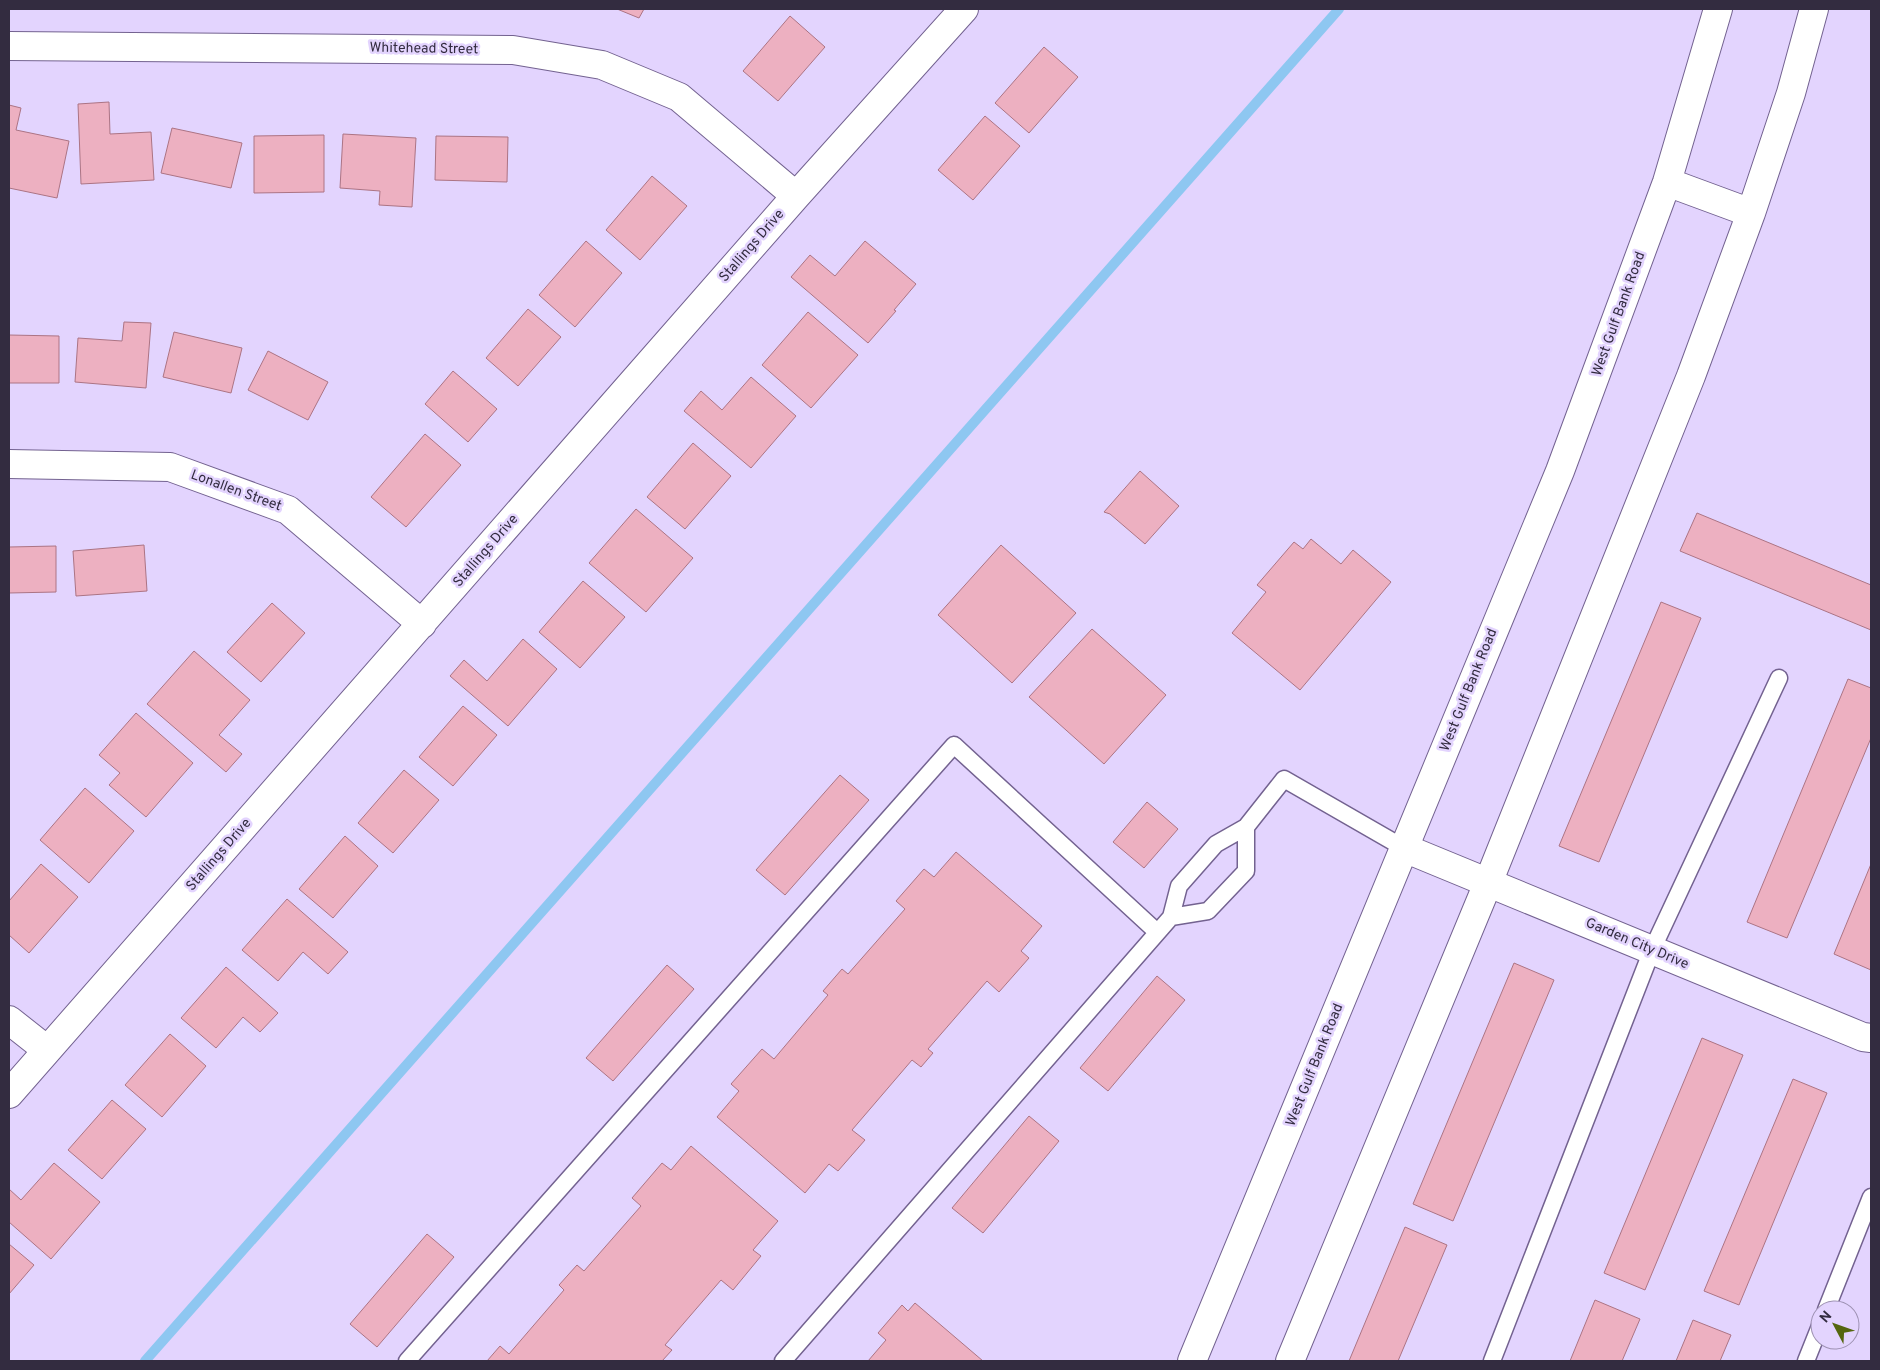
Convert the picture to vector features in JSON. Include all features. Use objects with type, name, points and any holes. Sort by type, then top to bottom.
[{"type":"street","name":"Stallings Drive","points":[[9,1094],[796,196],[964,9]]},
{"type":"street","name":"West Gulf Bank Road","points":[[1192,1361],[1560,471],[1668,182],[1718,9]]},
{"type":"street","points":[[1290,1361],[1488,882],[1692,376],[1751,213],[1791,93],[1814,9]]},
{"type":"street","name":"Whitehead Street","points":[[9,46],[513,50],[602,65],[679,97],[796,196]]},
{"type":"street","points":[[1668,182],[1751,213]]},
{"type":"street","name":"Lonallen Street","points":[[9,464],[170,467],[288,510],[422,624]]},
{"type":"street","name":"Garden City Drive","points":[[1404,848],[1863,1037],[1871,1038]]},
{"type":"street","points":[[9,1020],[47,1050]]},
{"type":"lane","points":[[1492,1361],[1652,950],[1779,678]]},
{"type":"lane","points":[[406,1361],[954,745],[1157,932]]},
{"type":"lane","points":[[783,1361],[1172,917],[1179,886],[1216,844],[1246,826],[1284,779],[1404,848]]},
{"type":"lane","points":[[1172,917],[1208,911],[1246,871],[1246,826]]},
{"type":"lane","points":[[1830,1300],[1871,1198]]},
{"type":"building","points":[[617,9],[644,9],[639,18]]},
{"type":"building","points":[[790,16],[825,47],[778,101],[743,71]]},
{"type":"building","points":[[1044,47],[1078,77],[1029,133],[995,103]]},
{"type":"building","points":[[109,102],[110,134],[151,132],[154,180],[81,184],[78,104]]},
{"type":"building","points":[[9,105],[21,108],[16,130],[69,141],[57,198],[9,188]]},
{"type":"building","points":[[985,116],[1020,146],[973,200],[938,170]]},
{"type":"building","points":[[172,128],[242,143],[231,188],[161,173]]},
{"type":"building","points":[[343,134],[416,138],[412,207],[379,205],[380,191],[340,188]]},
{"type":"building","points":[[324,135],[324,192],[254,193],[254,136]]},
{"type":"building","points":[[436,136],[508,137],[507,182],[435,180]]},
{"type":"building","points":[[652,176],[687,206],[640,260],[606,230]]},
{"type":"building","points":[[586,241],[622,273],[575,327],[539,295]]},
{"type":"building","points":[[865,241],[916,284],[894,310],[896,311],[868,343],[791,277],[810,255],[835,276]]},
{"type":"building","points":[[528,309],[561,337],[518,386],[486,358]]},
{"type":"building","points":[[808,312],[858,355],[811,408],[762,365]]},
{"type":"building","points":[[124,322],[151,323],[146,388],[75,382],[78,338],[122,341]]},
{"type":"building","points":[[174,332],[242,348],[231,393],[163,377]]},
{"type":"building","points":[[9,335],[59,336],[59,383],[9,383]]},
{"type":"building","points":[[268,351],[328,382],[308,420],[248,390]]},
{"type":"building","points":[[453,371],[497,409],[468,442],[425,404]]},
{"type":"building","points":[[751,377],[796,416],[751,468],[684,411],[701,391],[722,410]]},
{"type":"building","points":[[425,434],[461,465],[406,527],[371,497]]},
{"type":"building","points":[[693,443],[731,476],[685,529],[647,497]]},
{"type":"building","points":[[1140,471],[1179,506],[1145,544],[1110,514],[1104,512]]},
{"type":"building","points":[[636,509],[693,558],[646,612],[589,563]]},
{"type":"building","points":[[1697,513],[1871,585],[1871,630],[1680,551]]},
{"type":"building","points":[[1311,539],[1341,564],[1353,550],[1391,582],[1300,690],[1232,633],[1266,592],[1257,585],[1294,542],[1303,549]]},
{"type":"building","points":[[144,545],[147,591],[76,596],[73,551]]},
{"type":"building","points":[[1001,545],[1076,613],[1012,683],[938,615]]},
{"type":"building","points":[[56,546],[56,592],[9,593],[9,547]]},
{"type":"building","points":[[583,581],[625,617],[580,668],[539,632]]},
{"type":"building","points":[[1661,602],[1701,618],[1599,862],[1559,846]]},
{"type":"building","points":[[272,603],[305,633],[261,682],[227,652]]},
{"type":"building","points":[[1092,629],[1166,695],[1104,764],[1029,697]]},
{"type":"building","points":[[523,639],[557,669],[508,726],[450,676],[464,660],[487,681]]},
{"type":"building","points":[[194,651],[250,700],[219,735],[242,754],[226,772],[147,704]]},
{"type":"building","points":[[1848,679],[1871,688],[1871,738],[1787,938],[1747,922]]},
{"type":"building","points":[[463,706],[497,735],[453,786],[419,757]]},
{"type":"building","points":[[136,713],[193,763],[146,817],[109,785],[120,773],[99,755]]},
{"type":"building","points":[[404,770],[439,800],[393,853],[358,823]]},
{"type":"building","points":[[840,775],[869,800],[785,895],[756,870]]},
{"type":"building","points":[[85,788],[134,831],[89,883],[40,840]]},
{"type":"building","points":[[1147,802],[1178,829],[1144,868],[1113,842]]},
{"type":"building","points":[[345,836],[378,866],[333,918],[299,889]]},
{"type":"building","points":[[956,852],[1042,926],[1021,951],[1029,958],[999,992],[987,981],[928,1049],[933,1053],[921,1067],[912,1060],[852,1130],[865,1140],[838,1171],[829,1164],[805,1193],[717,1117],[739,1091],[731,1084],[762,1049],[774,1059],[828,995],[823,991],[842,969],[848,974],[905,909],[896,901],[924,869],[934,877]]},
{"type":"building","points":[[41,864],[78,897],[29,953],[9,935],[9,901]]},
{"type":"building","points":[[1871,864],[1871,970],[1834,954]]},
{"type":"building","points":[[287,899],[348,952],[328,974],[303,952],[278,981],[242,950]]},
{"type":"building","points":[[1514,963],[1554,980],[1453,1221],[1413,1204]]},
{"type":"building","points":[[667,965],[694,989],[613,1081],[586,1058]]},
{"type":"building","points":[[226,967],[278,1013],[260,1032],[243,1017],[216,1048],[181,1018]]},
{"type":"building","points":[[1157,976],[1185,1000],[1108,1091],[1080,1068]]},
{"type":"building","points":[[170,1034],[206,1066],[162,1117],[125,1085]]},
{"type":"building","points":[[1702,1038],[1743,1055],[1645,1290],[1604,1273]]},
{"type":"building","points":[[1793,1079],[1827,1093],[1739,1305],[1704,1291]]},
{"type":"building","points":[[112,1100],[146,1129],[102,1179],[68,1150]]},
{"type":"building","points":[[1029,1116],[1059,1141],[983,1233],[952,1208]]},
{"type":"building","points":[[691,1146],[778,1221],[753,1250],[761,1256],[733,1290],[721,1280],[665,1345],[672,1350],[662,1361],[487,1361],[500,1346],[509,1354],[564,1290],[559,1285],[577,1265],[584,1271],[641,1206],[632,1198],[662,1163],[671,1170]]},
{"type":"building","points":[[54,1163],[100,1202],[51,1259],[9,1222],[9,1189],[21,1200]]},
{"type":"building","points":[[1405,1227],[1447,1245],[1398,1361],[1349,1361]]},
{"type":"building","points":[[427,1234],[454,1257],[377,1347],[350,1324]]},
{"type":"building","points":[[9,1244],[34,1265],[9,1294]]},
{"type":"building","points":[[1595,1300],[1640,1319],[1622,1361],[1570,1361]]},
{"type":"building","points":[[915,1303],[983,1361],[868,1361],[886,1340],[878,1333],[902,1305],[908,1311]]},
{"type":"building","points":[[1693,1320],[1731,1335],[1720,1361],[1676,1361]]},
{"type":"waterway","points":[[145,1361],[1339,9]]}]
